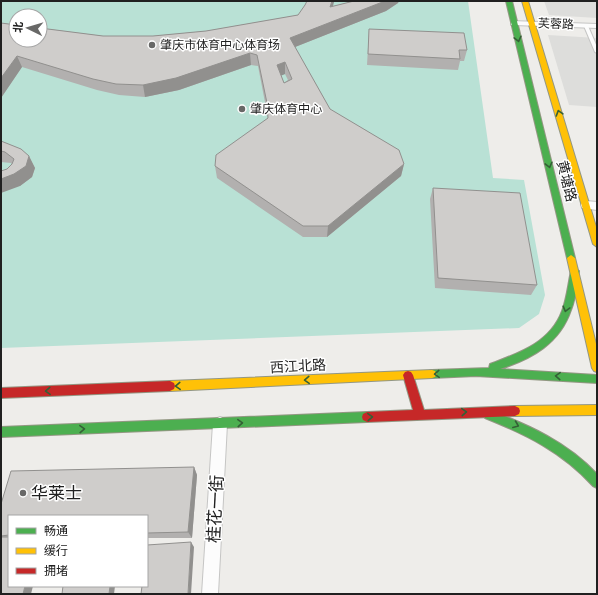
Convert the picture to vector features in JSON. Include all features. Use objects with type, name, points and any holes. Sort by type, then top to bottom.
[{"type":"main road","name":"黄塘路","points":[[509,1],[575,271],[597,368]]},
{"type":"main road","name":"黄塘路","points":[[525,1],[592,206],[597,244]]},
{"type":"main road","points":[[476,372],[518,361],[537,350],[548,340],[559,327],[566,313],[575,271]]},
{"type":"main road","name":"西江北路","points":[[1,394],[476,372],[597,378]]},
{"type":"main road","points":[[408,375],[420,415]]},
{"type":"main road","points":[[1,432],[220,424],[480,411],[597,410]]},
{"type":"main road","points":[[480,411],[530,431],[552,443],[572,456],[597,482]]},
{"type":"street","name":"芙蓉路","points":[[514,23],[597,26]]},
{"type":"street","name":"桂花一街","points":[[210,594],[220,424]]},
{"type":"lane","points":[[586,26],[597,52]]},
{"type":"shaded area","points":[[544,1],[597,1],[597,18],[549,15]]},
{"type":"shaded area","points":[[548,35],[597,38],[597,107],[569,105]]},
{"type":"green space","name":"肇庆体育中心","points":[[1,1],[468,1],[493,178],[524,180],[545,295],[539,314],[519,328],[1,348]]},
{"type":"building","points":[[307,1],[332,1],[330,7],[354,1],[385,1],[290,38],[330,109],[399,150],[404,164],[328,226],[303,226],[215,166],[216,155],[268,118],[267,103],[257,55],[250,53],[176,78],[143,85],[116,84],[93,79],[17,56],[1,78],[1,23],[8,24],[8,48],[48,48],[48,29],[103,36],[153,36],[206,31],[298,15]],"holes":[[[285,62],[292,79],[284,83],[277,65]]]},
{"type":"building","points":[[369,29],[464,33],[467,50],[459,50],[460,59],[368,54]]},
{"type":"building","points":[[1,141],[21,149],[29,156],[26,166],[14,174],[1,179],[1,171],[7,169],[12,164],[14,159],[5,152],[1,151]]},
{"type":"building","points":[[433,188],[520,193],[537,285],[438,278]]},
{"type":"building","points":[[194,467],[188,532],[148,533],[148,515],[8,515],[8,535],[1,536],[1,504],[11,471]]},
{"type":"building","points":[[1,537],[8,537],[8,587],[25,587],[23,594],[1,594]]},
{"type":"building","points":[[191,542],[188,594],[141,594],[142,587],[148,587],[148,545]]},
{"type":"building","points":[[63,587],[110,587],[109,594],[62,594]]},
{"type":"traffic: fast","points":[[509,1],[571,258]]},
{"type":"traffic: fast","points":[[493,367],[528,354],[547,341],[555,332],[562,322],[567,310],[575,271]]},
{"type":"traffic: fast","points":[[432,374],[476,372],[597,379]]},
{"type":"traffic: fast","points":[[489,415],[548,441],[574,459],[597,482]]},
{"type":"traffic: fast","points":[[1,432],[367,417]]},
{"type":"traffic: slow","points":[[525,1],[597,244]]},
{"type":"traffic: slow","points":[[571,258],[597,368]]},
{"type":"traffic: slow","points":[[170,386],[432,374]]},
{"type":"traffic: slow","points":[[515,411],[597,410]]},
{"type":"traffic: jam","points":[[408,375],[420,415]]},
{"type":"traffic: jam","points":[[1,393],[170,386]]},
{"type":"traffic: jam","points":[[367,417],[515,411]]},
{"type":"place","name":"肇庆市体育中心体育场","points":[[152,45]]},
{"type":"place","name":"肇庆体育中心","points":[[242,109]]},
{"type":"place","name":"华莱士","points":[[23,493]]}]
